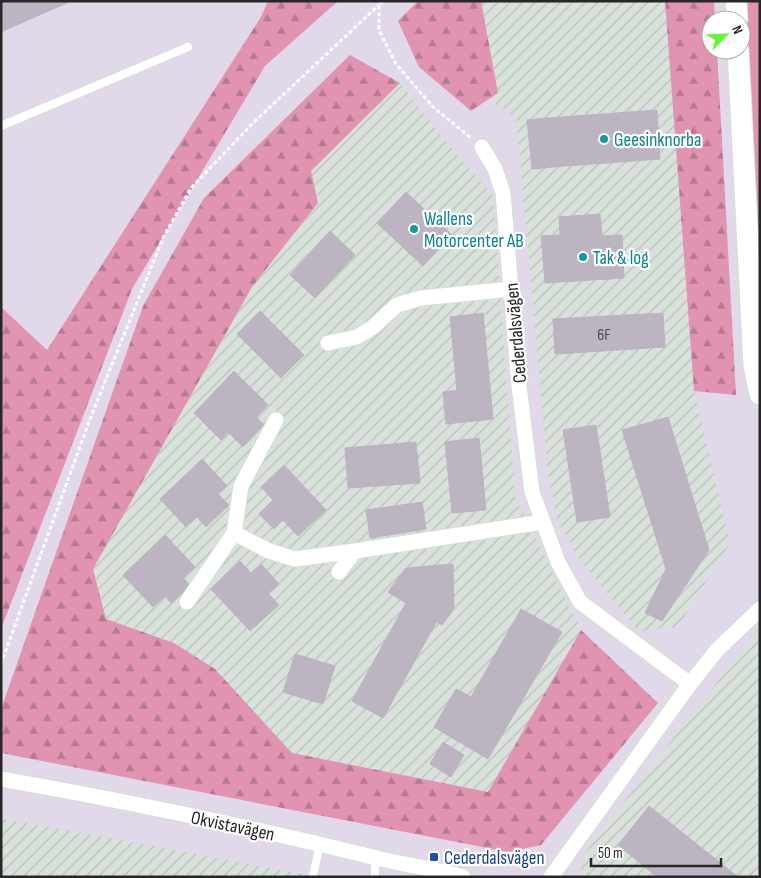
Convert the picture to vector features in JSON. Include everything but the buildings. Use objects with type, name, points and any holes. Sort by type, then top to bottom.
[{"type":"main road","points":[[739,60],[754,365],[760,394]]},
{"type":"street","name":"Cederdalsvägen","points":[[482,147],[495,168],[503,193],[519,386],[532,492],[558,562],[580,602],[690,684]]},
{"type":"street","points":[[328,343],[357,337],[373,327],[396,304],[421,298],[511,289]]},
{"type":"street","points":[[187,602],[234,533],[241,486],[276,420]]},
{"type":"street","points":[[234,533],[269,551],[295,559],[543,522]]},
{"type":"street","points":[[339,572],[355,551]]},
{"type":"street","points":[[551,877],[690,684],[717,650],[760,609]]},
{"type":"street","name":"Okvistavägen","points":[[1,779],[94,796],[320,843],[376,858],[439,870],[462,877]]},
{"type":"lane","points":[[1,126],[188,47]]},
{"type":"lane","points":[[313,876],[320,843]]},
{"type":"lane","points":[[375,877],[376,858]]},
{"type":"path","points":[[1,664],[90,419],[162,238],[191,188],[254,123],[383,1]]},
{"type":"path","points":[[380,5],[379,30],[396,64],[433,108],[482,147]]},
{"type":"shaded area","points":[[481,1],[665,1],[694,391],[730,543],[678,627],[638,631],[578,557],[557,519],[548,472],[516,117],[489,101],[498,92]]},
{"type":"shaded area","points":[[400,83],[439,133],[493,196],[515,496],[581,630],[489,792],[292,753],[215,669],[174,643],[106,619],[93,569],[252,287],[318,203],[311,171]]},
{"type":"shaded area","points":[[760,627],[760,877],[583,877],[580,865],[590,845]]},
{"type":"shaded area","points":[[1,818],[313,876],[318,877],[1,877]]},
{"type":"green space","points":[[268,1],[338,1],[265,66],[132,289],[1,629],[1,307],[47,350],[261,17]]},
{"type":"green space","points":[[418,1],[481,1],[498,93],[471,111],[419,67],[398,21]]},
{"type":"green space","points":[[665,1],[714,1],[714,10],[701,10],[701,60],[718,60],[736,395],[694,391]]},
{"type":"green space","points":[[744,1],[760,1],[760,272],[747,60],[751,60],[751,10],[745,10]]},
{"type":"green space","points":[[350,55],[400,83],[311,171],[318,203],[252,287],[93,569],[106,619],[174,643],[215,669],[292,753],[488,792],[581,630],[658,703],[541,845],[508,852],[1,753],[1,709],[143,306],[204,198]]},
{"type":"place","name":"Geesinknorba","points":[[604,139]]},
{"type":"place","name":"Wallens Motorcenter AB","points":[[414,229]]},
{"type":"place","name":"Tak & log","points":[[583,257]]},
{"type":"place","name":"Cederdalsvägen","points":[[434,857]]}]
